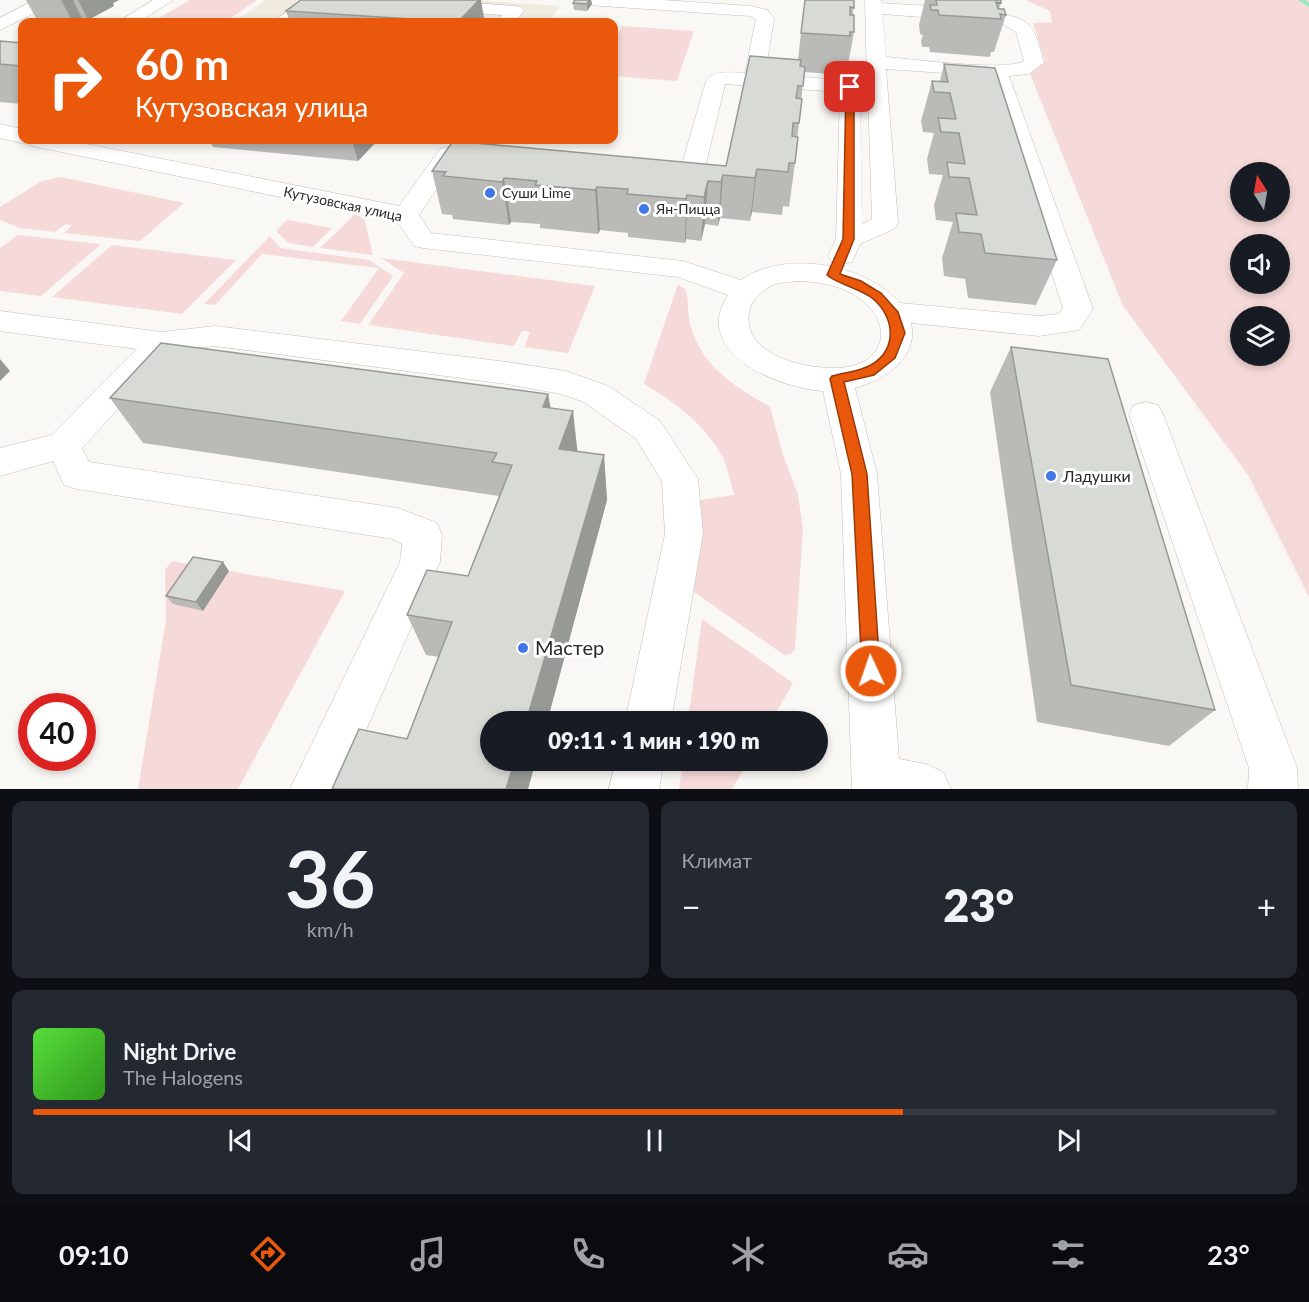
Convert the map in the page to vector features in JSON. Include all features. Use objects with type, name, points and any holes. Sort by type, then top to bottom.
[{"type":"street","points":[[0,25],[47,0]]},
{"type":"street","points":[[135,18],[165,0]]},
{"type":"street","points":[[290,18],[315,0]]},
{"type":"street","points":[[366,0],[515,11]]},
{"type":"street","points":[[588,0],[751,11],[762,14],[765,19],[754,80]]},
{"type":"street","points":[[945,0],[955,0]]},
{"type":"street","points":[[849,239],[885,223],[873,4],[997,17],[1014,21],[1024,28],[1034,63],[1021,70],[997,71],[877,62]]},
{"type":"street","points":[[891,312],[1039,326],[1068,323],[1078,309],[997,71]]},
{"type":"street","points":[[631,170],[665,174],[682,173],[693,168],[716,81],[723,78],[878,88]]},
{"type":"street","points":[[833,275],[849,239],[850,87]]},
{"type":"street","points":[[0,131],[18,135]]},
{"type":"street","name":"Кутузовская улица","points":[[56,144],[406,215],[423,240],[683,269],[744,291]]},
{"type":"street","points":[[406,215],[459,150]]},
{"type":"street","points":[[799,272],[833,275],[877,296],[891,312],[898,333],[891,355],[869,372],[837,379],[796,376],[760,361],[737,338],[732,313],[744,291],[768,277],[799,272]]},
{"type":"street","points":[[0,321],[162,342],[215,336],[496,371],[566,383],[596,394],[648,430],[680,479],[684,534],[650,711]]},
{"type":"street","points":[[0,462],[63,445],[162,342]]},
{"type":"street","points":[[837,379],[860,474],[877,784],[926,789]]},
{"type":"street","points":[[1146,414],[1273,768],[1273,789]]},
{"type":"street","points":[[63,445],[77,475],[398,524],[423,534],[420,562],[315,789]]},
{"type":"street","points":[[634,789],[638,771]]},
{"type":"shaded area","points":[[190,0],[257,0],[231,18],[159,18]]},
{"type":"shaded area","points":[[266,0],[469,0],[560,6],[551,18],[239,18]]},
{"type":"shaded area","points":[[1026,0],[1309,0],[1309,597],[1248,475],[1123,306],[1030,74],[1045,61],[1033,23],[1052,22],[1050,11]]},
{"type":"shaded area","points":[[622,26],[694,31],[677,81],[618,76],[618,34]]},
{"type":"shaded area","points":[[61,177],[184,203],[140,241],[64,233],[72,225],[66,224],[55,232],[20,228],[0,220],[0,207],[42,181]]},
{"type":"shaded area","points":[[355,214],[364,218],[373,255],[320,248]]},
{"type":"shaded area","points":[[287,220],[332,228],[313,247],[288,243],[276,231]]},
{"type":"shaded area","points":[[18,235],[101,244],[41,296],[0,291],[0,248]]},
{"type":"shaded area","points":[[270,236],[280,248],[369,260],[393,276],[360,324],[341,321],[379,268],[262,254],[215,305],[204,304]]},
{"type":"shaded area","points":[[112,245],[236,260],[182,314],[52,297]]},
{"type":"shaded area","points":[[381,258],[595,286],[568,353],[524,347],[530,332],[522,331],[514,346],[368,325],[404,273]]},
{"type":"shaded area","points":[[678,284],[686,290],[690,322],[703,354],[733,383],[770,407],[784,458],[798,495],[803,529],[795,649],[791,654],[784,655],[694,592],[701,542],[700,500],[734,495],[723,458],[708,435],[689,415],[644,384]]},
{"type":"shaded area","points":[[172,561],[200,566],[174,604],[203,611],[229,571],[345,591],[238,789],[138,789],[166,620],[165,570]]},
{"type":"shaded area","points":[[702,619],[793,683],[777,711],[689,711]]},
{"type":"shaded area","points":[[681,771],[743,771],[732,789],[679,789]]},
{"type":"building","points":[[301,0],[479,0],[462,18],[395,18],[286,11]]},
{"type":"building","points":[[575,0],[589,0],[587,4],[573,3]]},
{"type":"building","points":[[805,0],[854,0],[854,8],[850,7],[850,15],[854,15],[854,32],[850,32],[850,36],[801,33]]},
{"type":"building","points":[[936,0],[1001,0],[1001,3],[996,2],[998,9],[1004,9],[1006,15],[1000,14],[1001,19],[939,15],[938,10],[931,10],[930,5],[937,5]]},
{"type":"building","points":[[0,41],[18,43],[18,66],[0,64]]},
{"type":"building","points":[[750,56],[801,60],[800,66],[805,67],[803,86],[798,86],[796,98],[802,99],[799,123],[793,123],[792,136],[798,137],[795,163],[789,163],[788,172],[757,169],[755,178],[723,175],[721,182],[708,181],[704,197],[687,195],[686,199],[627,194],[628,189],[597,187],[595,190],[535,185],[537,181],[504,178],[502,182],[443,176],[446,172],[432,171],[451,144],[486,144],[726,166]]},
{"type":"building","points":[[944,64],[995,68],[1057,260],[985,253],[981,234],[959,232],[956,213],[977,215],[969,178],[949,177],[947,162],[965,164],[959,133],[941,132],[938,118],[956,119],[950,93],[934,92],[932,81],[948,82]]},
{"type":"building","points":[[161,343],[548,394],[543,407],[573,411],[559,449],[604,455],[529,711],[480,711],[480,771],[512,771],[506,789],[332,789],[359,729],[407,739],[452,622],[407,615],[427,570],[468,576],[512,465],[492,462],[497,453],[110,398]]},
{"type":"building","points":[[1011,347],[1108,359],[1215,710],[1071,685]]},
{"type":"building","points":[[193,557],[223,562],[196,602],[166,596]]},
{"type":"waterway","points":[[1301,0],[1309,5]]},
{"type":"place","name":"Суши Lime","points":[[490,193]]},
{"type":"place","name":"Ян-Пицца","points":[[644,209]]},
{"type":"place","name":"Ладушки","points":[[1051,476]]},
{"type":"place","name":"Мастер","points":[[523,648]]},
{"type":"route","points":[[850,87],[849,239],[833,275],[857,284],[877,296],[891,312],[898,333],[891,355],[869,372],[837,379],[860,474],[871,671]]}]
